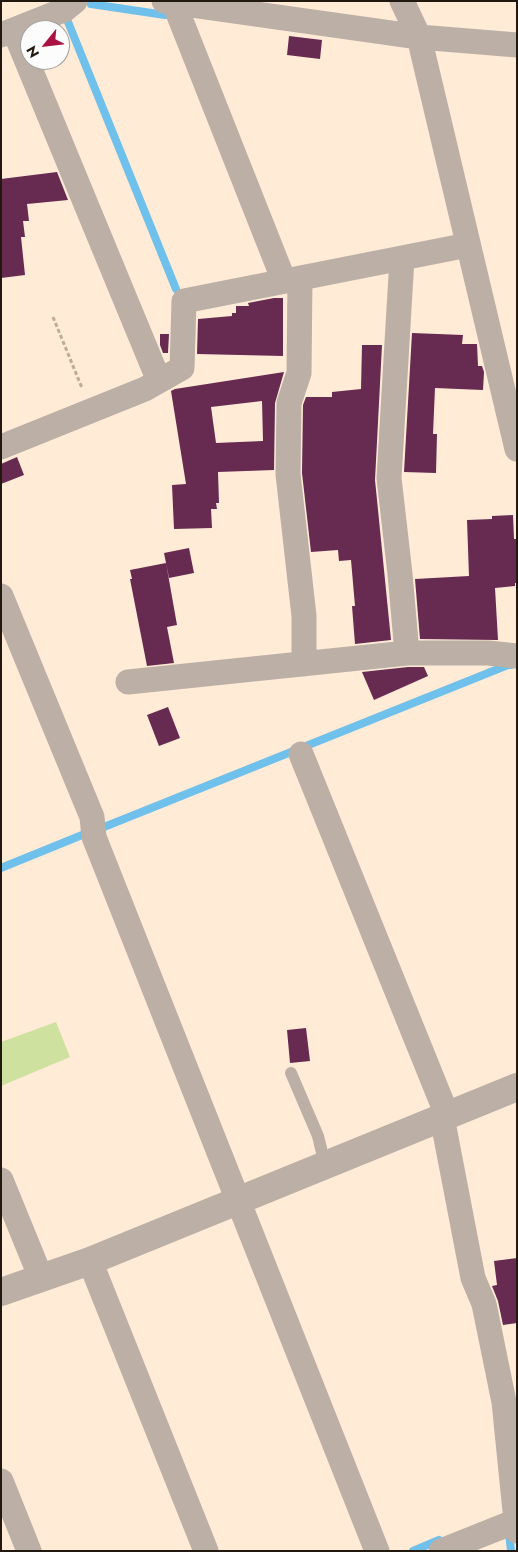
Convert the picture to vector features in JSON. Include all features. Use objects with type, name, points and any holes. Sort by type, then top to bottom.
[{"type":"street","points":[[75,1],[64,10],[8,32],[159,381]]},
{"type":"street","points":[[402,1],[419,37],[517,449]]},
{"type":"street","points":[[169,2],[419,37],[517,45]]},
{"type":"street","points":[[169,2],[292,280],[299,372],[289,404],[288,474],[304,616],[304,664]]},
{"type":"street","points":[[1,447],[145,389],[182,368],[184,301],[468,245]]},
{"type":"street","points":[[402,258],[389,478],[407,653]]},
{"type":"street","points":[[1,596],[92,817],[94,837],[377,1551]]},
{"type":"street","points":[[128,682],[407,653],[488,653],[517,656]]},
{"type":"street","points":[[301,754],[445,1116],[473,1278],[484,1304],[510,1400],[516,1526],[441,1551]]},
{"type":"street","points":[[1,1292],[90,1261],[517,1087]]},
{"type":"street","points":[[1,1180],[41,1278]]},
{"type":"street","points":[[90,1261],[206,1551]]},
{"type":"street","points":[[1,1481],[29,1551]]},
{"type":"lane","points":[[291,1073],[318,1136],[325,1165]]},
{"type":"path","points":[[53,316],[91,411]]},
{"type":"green space","points":[[56,1022],[70,1057],[1,1086],[1,1042]]},
{"type":"building","points":[[289,36],[322,40],[320,59],[287,55]]},
{"type":"building","points":[[57,172],[68,200],[27,204],[29,221],[23,221],[25,237],[21,237],[25,275],[1,278],[1,179]]},
{"type":"building","points":[[283,298],[283,356],[197,354],[198,319],[232,316],[232,313],[236,313],[236,306],[249,306],[248,303]]},
{"type":"building","points":[[412,333],[463,335],[462,344],[477,344],[478,366],[482,366],[484,372],[483,390],[435,388],[433,434],[437,434],[436,473],[404,472]]},
{"type":"building","points":[[160,334],[169,334],[168,353],[163,353],[160,345]]},
{"type":"building","points":[[362,345],[382,345],[375,480],[391,640],[355,644],[352,606],[355,606],[351,560],[339,561],[338,550],[311,552],[302,473],[303,405],[306,397],[332,397],[332,392],[361,389]]},
{"type":"building","points":[[284,372],[275,403],[274,470],[218,472],[219,503],[216,503],[217,509],[211,509],[212,528],[174,529],[172,485],[186,484],[171,391]],"holes":[[[262,401],[263,441],[216,443],[211,407]]]},
{"type":"building","points":[[17,457],[24,475],[1,484],[1,464]]},
{"type":"building","points":[[513,515],[514,539],[517,539],[517,583],[515,583],[515,586],[495,588],[498,640],[420,639],[415,579],[469,576],[467,520],[492,519],[492,516]]},
{"type":"building","points":[[189,548],[194,573],[169,578],[164,553]]},
{"type":"building","points":[[166,563],[177,625],[167,627],[174,663],[147,666],[130,579],[132,579],[130,570]]},
{"type":"building","points":[[424,667],[428,676],[374,700],[362,672]]},
{"type":"building","points":[[168,707],[180,738],[159,746],[147,715]]},
{"type":"building","points":[[306,1028],[310,1061],[290,1063],[287,1030]]},
{"type":"building","points":[[517,1258],[517,1323],[503,1325],[498,1301],[492,1286],[497,1285],[494,1261]]},
{"type":"waterway","points":[[91,4],[165,15]]},
{"type":"waterway","points":[[66,17],[176,289]]},
{"type":"waterway","points":[[104,827],[511,665]]},
{"type":"waterway","points":[[1,868],[87,833]]},
{"type":"waterway","points":[[509,1533],[511,1551]]},
{"type":"waterway","points":[[413,1551],[439,1540]]}]
